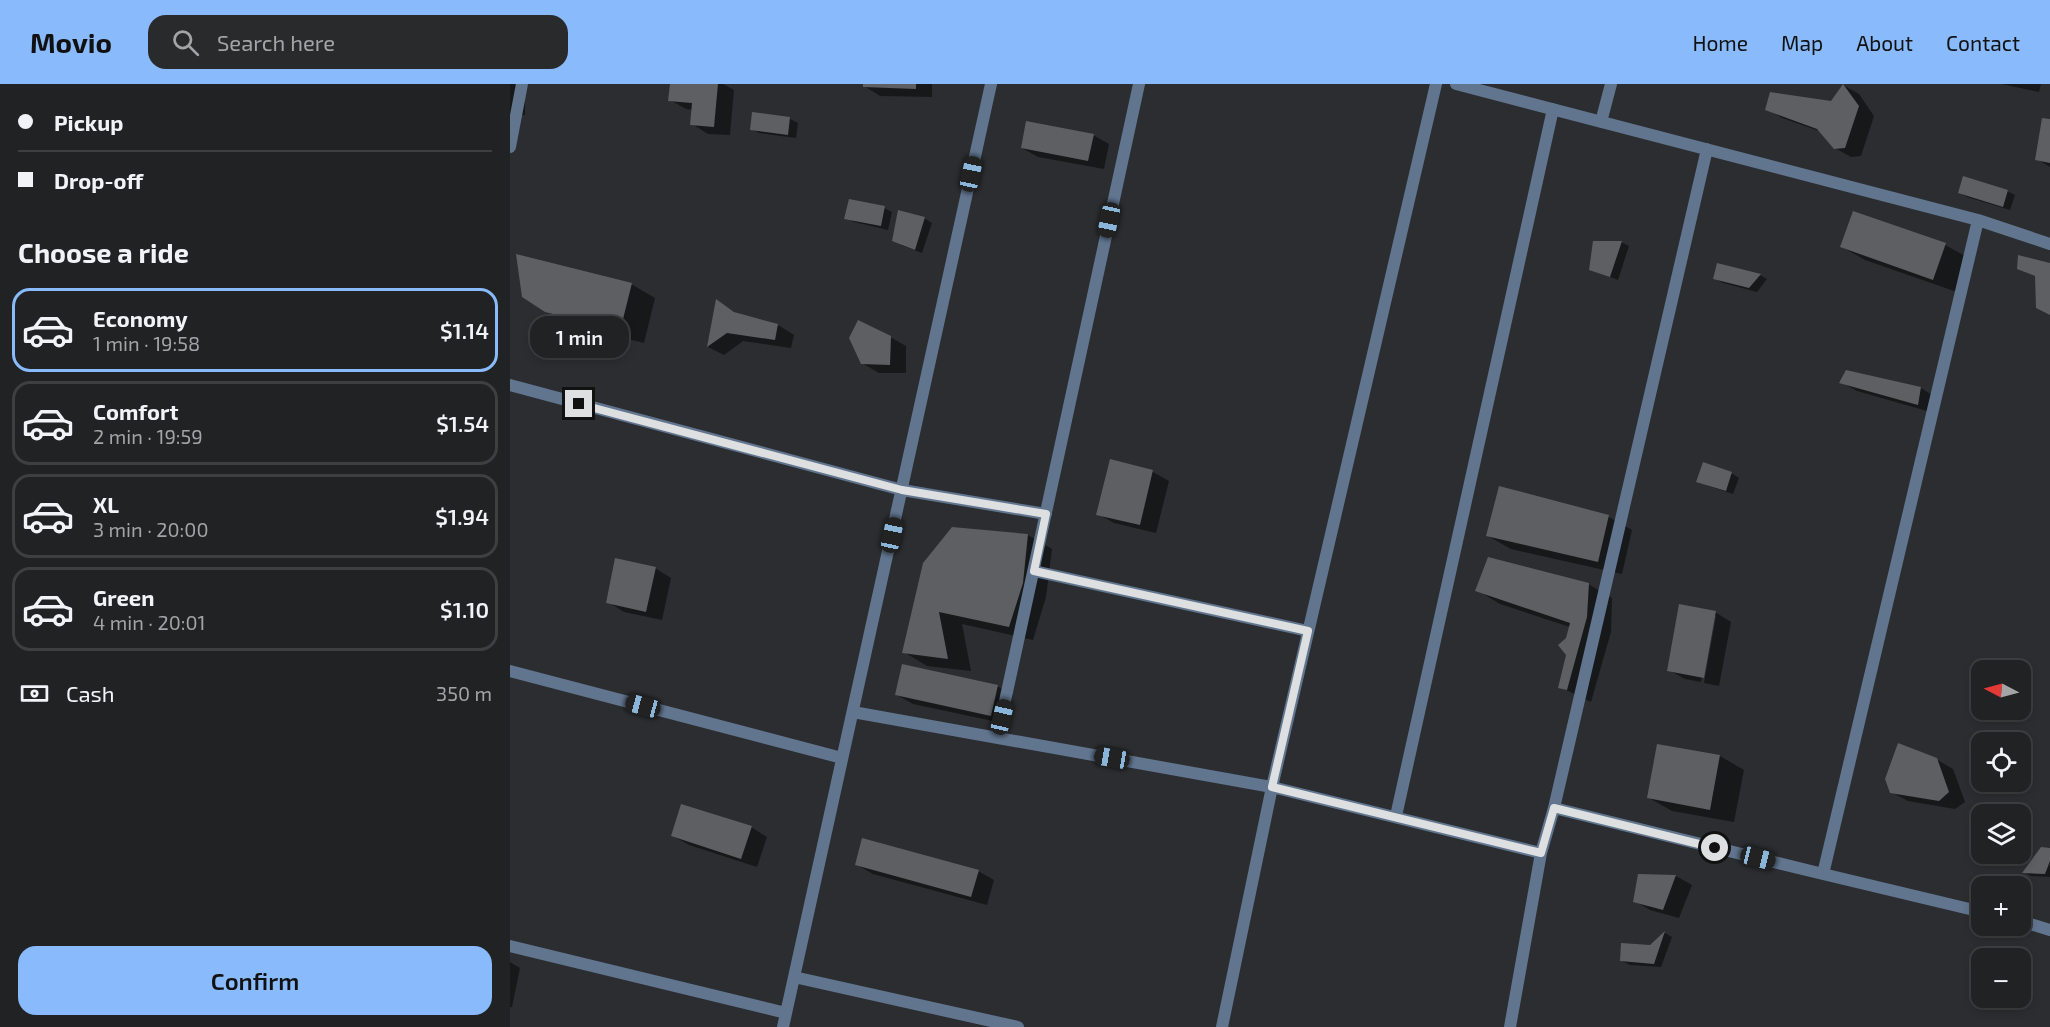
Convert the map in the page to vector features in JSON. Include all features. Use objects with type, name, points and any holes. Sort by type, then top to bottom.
[{"type":"street","points":[[510,147],[522,84]]},
{"type":"street","points":[[783,1027],[991,84]]},
{"type":"street","points":[[998,738],[1139,84]]},
{"type":"street","points":[[1222,1027],[1272,787],[1437,84]]},
{"type":"street","points":[[1456,84],[1978,220],[2050,244]]},
{"type":"street","points":[[1601,122],[1611,84]]},
{"type":"street","points":[[1396,816],[1553,110]]},
{"type":"street","points":[[1510,1027],[1541,853],[1554,808],[1707,149]]},
{"type":"street","points":[[1823,874],[1978,220]]},
{"type":"street","points":[[510,385],[902,490],[1046,514]]},
{"type":"street","points":[[1034,571],[1308,631]]},
{"type":"street","points":[[510,671],[842,758]]},
{"type":"street","points":[[853,712],[1272,787],[1541,853]]},
{"type":"street","points":[[1554,808],[1971,909]]},
{"type":"street","points":[[2031,924],[2050,930]]},
{"type":"street","points":[[510,946],[786,1013]]},
{"type":"street","points":[[794,977],[1018,1027]]},
{"type":"building","points":[[670,84],[718,84],[714,127],[690,125],[692,103],[668,101]]},
{"type":"building","points":[[863,84],[916,84],[916,89],[863,87]]},
{"type":"building","points":[[1843,84],[1859,106],[1845,148],[1834,149],[1817,129],[1765,110],[1770,92],[1831,101]]},
{"type":"building","points":[[752,112],[790,117],[788,135],[750,130]]},
{"type":"building","points":[[2042,118],[2050,119],[2050,163],[2035,160]]},
{"type":"building","points":[[1026,121],[1094,134],[1088,161],[1021,148]]},
{"type":"building","points":[[1963,176],[2008,190],[2003,207],[1958,193]]},
{"type":"building","points":[[849,199],[885,206],[881,226],[844,219]]},
{"type":"building","points":[[898,210],[925,217],[915,250],[892,241]]},
{"type":"building","points":[[1853,211],[1946,243],[1933,280],[1840,247]]},
{"type":"building","points":[[1593,241],[1622,241],[1610,277],[1589,270]]},
{"type":"building","points":[[516,254],[632,283],[620,331],[545,312],[522,297]]},
{"type":"building","points":[[2018,255],[2050,263],[2050,315],[2036,308],[2035,276],[2017,269]]},
{"type":"building","points":[[1717,263],[1761,274],[1749,288],[1713,279]]},
{"type":"building","points":[[716,299],[734,312],[778,324],[775,340],[727,333],[707,347]]},
{"type":"building","points":[[858,320],[891,336],[890,365],[861,364],[849,338]]},
{"type":"building","points":[[1846,370],[1921,387],[1918,405],[1839,383]]},
{"type":"building","points":[[1110,459],[1153,470],[1140,525],[1096,515]]},
{"type":"building","points":[[1703,462],[1732,472],[1726,491],[1696,482]]},
{"type":"building","points":[[1499,486],[1609,515],[1598,562],[1486,536]]},
{"type":"building","points":[[952,527],[1028,534],[1023,583],[1009,627],[939,612],[948,659],[902,653],[923,563]]},
{"type":"building","points":[[1488,557],[1589,583],[1587,617],[1567,690],[1558,688],[1566,655],[1558,645],[1566,638],[1570,623],[1475,591]]},
{"type":"building","points":[[615,558],[656,567],[646,612],[606,603]]},
{"type":"building","points":[[1679,604],[1716,611],[1704,678],[1667,671]]},
{"type":"building","points":[[902,664],[998,685],[991,716],[895,695]]},
{"type":"building","points":[[1898,743],[1937,758],[1949,792],[1939,801],[1890,793],[1885,779]]},
{"type":"building","points":[[1657,744],[1720,755],[1710,810],[1647,798]]},
{"type":"building","points":[[681,804],[752,826],[741,859],[671,836]]},
{"type":"building","points":[[862,838],[979,870],[971,897],[855,865]]},
{"type":"building","points":[[2041,847],[2050,848],[2050,861],[2045,874],[2022,873],[2031,864]]},
{"type":"building","points":[[1638,874],[1676,875],[1663,910],[1633,902]]},
{"type":"building","points":[[1665,931],[1654,964],[1620,961],[1621,943],[1650,945]]},
{"type":"route","points":[[579,404],[902,490],[1046,514],[1034,571],[1308,631],[1272,787],[1541,853],[1554,808],[1715,848]]}]
